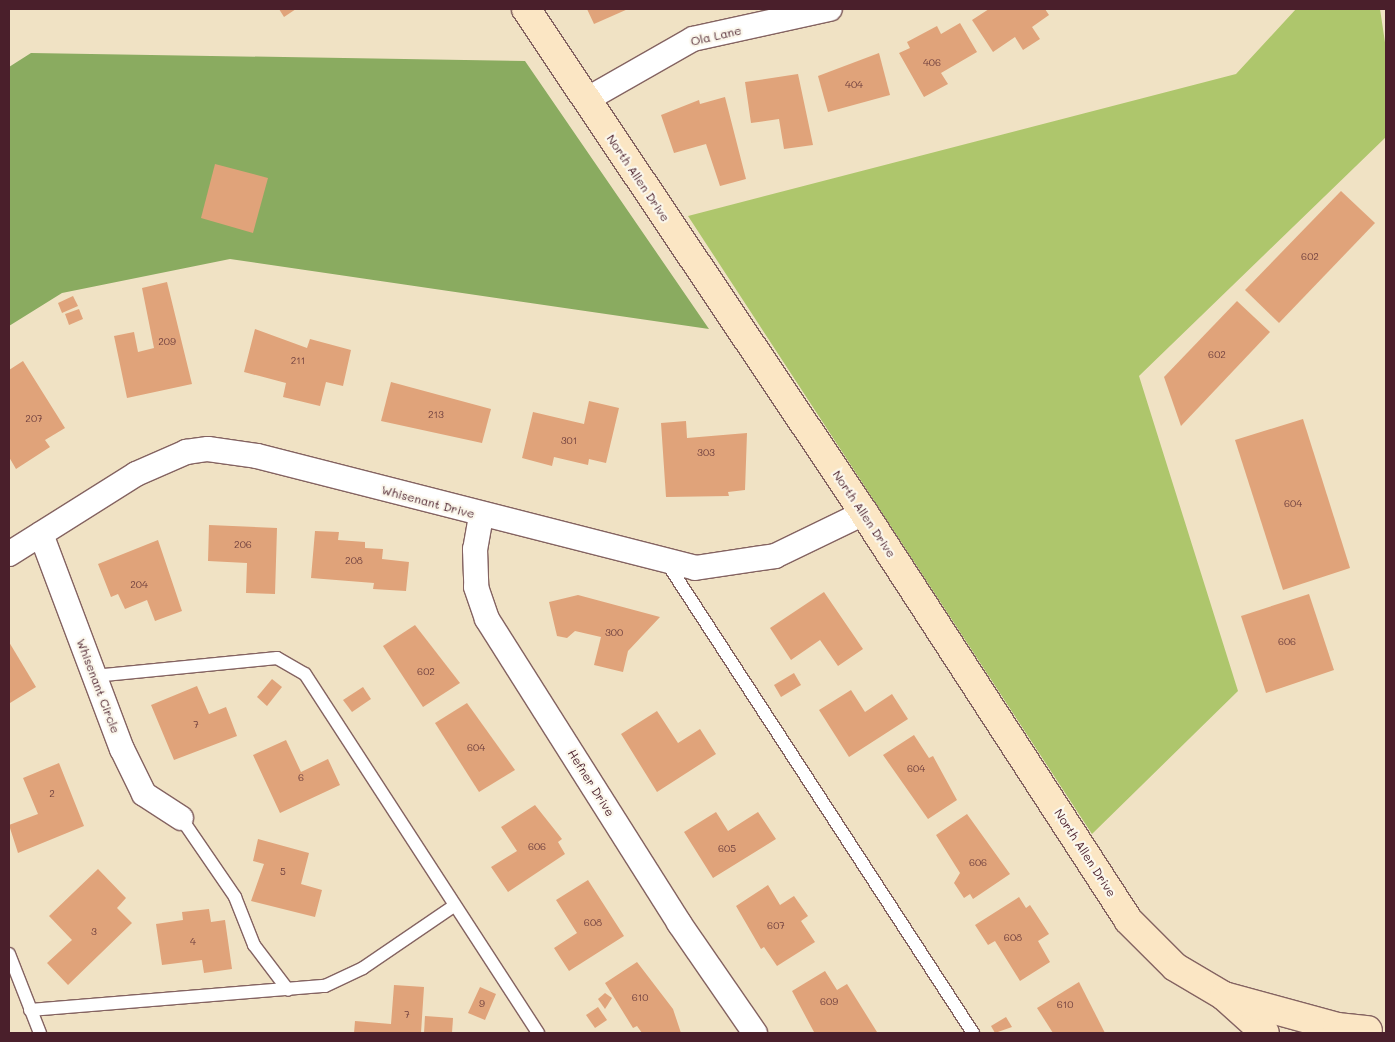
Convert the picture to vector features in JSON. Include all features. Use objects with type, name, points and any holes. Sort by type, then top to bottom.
[{"type":"street","name":"North Allen Drive","points":[[526,9],[864,513],[1128,920],[1175,967],[1224,996],[1266,1033]]},
{"type":"street","name":"Ola Lane","points":[[586,100],[693,39],[830,9]]},
{"type":"street","name":"Whisenant Drive","points":[[9,554],[136,474],[186,452],[208,449],[257,456],[480,516],[667,563],[695,568],[775,556],[864,513]]},
{"type":"street","name":"Hefner Drive","points":[[480,516],[475,549],[476,587],[487,619],[680,923],[755,1033]]},
{"type":"street","name":"Whisenant Circle","points":[[41,534],[94,676],[144,794],[181,818]]},
{"type":"street","name":"North Allen Drive","points":[[1224,996],[1337,1027],[1372,1028]]},
{"type":"lane","points":[[667,563],[973,1033]]},
{"type":"lane","points":[[94,676],[277,658],[305,674],[538,1033]]},
{"type":"lane","points":[[181,818],[235,897],[254,945],[288,990]]},
{"type":"lane","points":[[30,1010],[288,990],[340,982],[454,906]]},
{"type":"lane","points":[[9,954],[40,1033]]},
{"type":"green space","points":[[1296,9],[1380,9],[1386,49],[1386,137],[1139,376],[1238,691],[1092,834],[688,216],[1236,74]]},
{"type":"green space","points":[[31,53],[525,61],[709,329],[230,259],[62,293],[9,326],[9,67]]},
{"type":"building","points":[[279,9],[296,9],[284,17]]},
{"type":"building","points":[[587,9],[628,9],[594,24]]},
{"type":"building","points":[[989,9],[1045,9],[1049,15],[1032,27],[1040,39],[1023,50],[1015,37],[993,52],[972,20]]},
{"type":"building","points":[[960,23],[977,52],[941,73],[948,84],[924,97],[899,53],[910,48],[907,42],[937,26],[941,34]]},
{"type":"building","points":[[879,53],[890,95],[828,112],[818,76]]},
{"type":"building","points":[[798,74],[813,145],[784,149],[779,119],[751,123],[745,82]]},
{"type":"building","points":[[725,97],[746,179],[720,186],[706,144],[674,153],[661,115],[699,100],[700,104]]},
{"type":"building","points":[[215,164],[268,178],[253,233],[201,218]]},
{"type":"building","points":[[1341,191],[1375,223],[1279,323],[1245,290]]},
{"type":"building","points":[[167,282],[192,384],[127,398],[114,336],[134,332],[138,352],[154,348],[142,288]]},
{"type":"building","points":[[73,296],[78,306],[62,313],[58,303]]},
{"type":"building","points":[[1237,301],[1270,332],[1181,426],[1164,377]]},
{"type":"building","points":[[79,309],[83,319],[69,325],[65,314]]},
{"type":"building","points":[[255,329],[307,348],[310,339],[351,350],[343,386],[326,382],[320,406],[283,397],[286,383],[244,372]]},
{"type":"building","points":[[23,361],[65,428],[45,440],[50,447],[16,469],[9,457],[9,370]]},
{"type":"building","points":[[391,382],[491,409],[482,443],[381,421]]},
{"type":"building","points":[[589,401],[619,408],[606,463],[589,459],[588,465],[554,457],[552,466],[522,458],[533,412],[584,424]]},
{"type":"building","points":[[1303,419],[1350,568],[1283,590],[1235,440]]},
{"type":"building","points":[[686,421],[687,438],[747,433],[745,490],[728,492],[729,496],[666,497],[661,423]]},
{"type":"building","points":[[209,525],[277,528],[275,594],[246,593],[247,563],[208,561]]},
{"type":"building","points":[[315,531],[339,532],[338,540],[365,542],[365,548],[383,549],[382,559],[409,562],[406,591],[373,589],[374,583],[311,578]]},
{"type":"building","points":[[158,540],[182,611],[155,621],[147,600],[125,609],[118,594],[111,597],[98,564]]},
{"type":"building","points":[[824,592],[863,649],[838,666],[820,640],[791,660],[770,628]]},
{"type":"building","points":[[1309,594],[1334,670],[1266,693],[1241,616]]},
{"type":"building","points":[[578,595],[660,617],[628,651],[623,672],[594,665],[601,637],[575,631],[567,638],[557,636],[549,602]]},
{"type":"building","points":[[415,625],[460,683],[423,707],[383,646]]},
{"type":"building","points":[[9,642],[36,687],[10,703],[9,701]]},
{"type":"building","points":[[794,673],[801,685],[781,697],[774,685]]},
{"type":"building","points":[[272,679],[282,687],[267,706],[257,697]]},
{"type":"building","points":[[197,686],[209,714],[226,707],[237,736],[174,760],[151,705]]},
{"type":"building","points":[[363,687],[371,699],[352,712],[343,700]]},
{"type":"building","points":[[851,690],[865,712],[892,694],[908,719],[849,757],[819,710]]},
{"type":"building","points":[[467,703],[515,770],[479,792],[435,723]]},
{"type":"building","points":[[657,711],[678,743],[700,729],[716,754],[657,792],[621,734]]},
{"type":"building","points":[[914,735],[929,758],[933,756],[957,800],[928,819],[883,755]]},
{"type":"building","points":[[286,740],[301,772],[328,759],[340,785],[280,813],[253,755]]},
{"type":"building","points":[[59,763],[84,826],[18,853],[9,825],[38,814],[23,778]]},
{"type":"building","points":[[535,805],[562,839],[558,842],[565,854],[508,892],[491,867],[517,851],[501,827]]},
{"type":"building","points":[[716,812],[728,831],[758,812],[776,839],[713,878],[684,832]]},
{"type":"building","points":[[967,814],[1010,874],[973,899],[970,894],[964,898],[954,883],[960,873],[936,835]]},
{"type":"building","points":[[258,839],[309,853],[301,884],[322,890],[315,917],[251,901],[264,864],[253,861]]},
{"type":"building","points":[[98,869],[126,898],[117,908],[132,923],[68,985],[47,963],[72,940],[49,916]]},
{"type":"building","points":[[588,880],[624,936],[569,971],[554,948],[577,933],[556,900]]},
{"type":"building","points":[[768,885],[780,905],[794,896],[808,916],[801,921],[815,942],[777,966],[764,947],[761,949],[736,906]]},
{"type":"building","points":[[1019,897],[1026,908],[1030,905],[1049,934],[1038,941],[1050,962],[1020,981],[995,941],[988,945],[975,925]]},
{"type":"building","points":[[209,909],[211,922],[225,920],[232,969],[204,973],[202,960],[162,965],[156,924],[183,920],[182,912]]},
{"type":"building","points":[[637,962],[673,1009],[681,1033],[642,1033],[637,1026],[633,1028],[605,983]]},
{"type":"building","points":[[825,971],[837,990],[847,984],[877,1032],[814,1032],[792,991]]},
{"type":"building","points":[[1079,982],[1105,1033],[1053,1033],[1037,1008]]},
{"type":"building","points":[[394,985],[424,987],[421,1033],[354,1033],[355,1021],[391,1024]]},
{"type":"building","points":[[480,987],[496,994],[485,1020],[468,1013]]},
{"type":"building","points":[[605,993],[612,998],[605,1009],[598,999]]},
{"type":"building","points":[[598,1007],[607,1020],[595,1028],[586,1015]]},
{"type":"building","points":[[425,1016],[453,1018],[452,1033],[424,1033]]},
{"type":"building","points":[[1006,1017],[1012,1027],[995,1033],[991,1026]]}]
